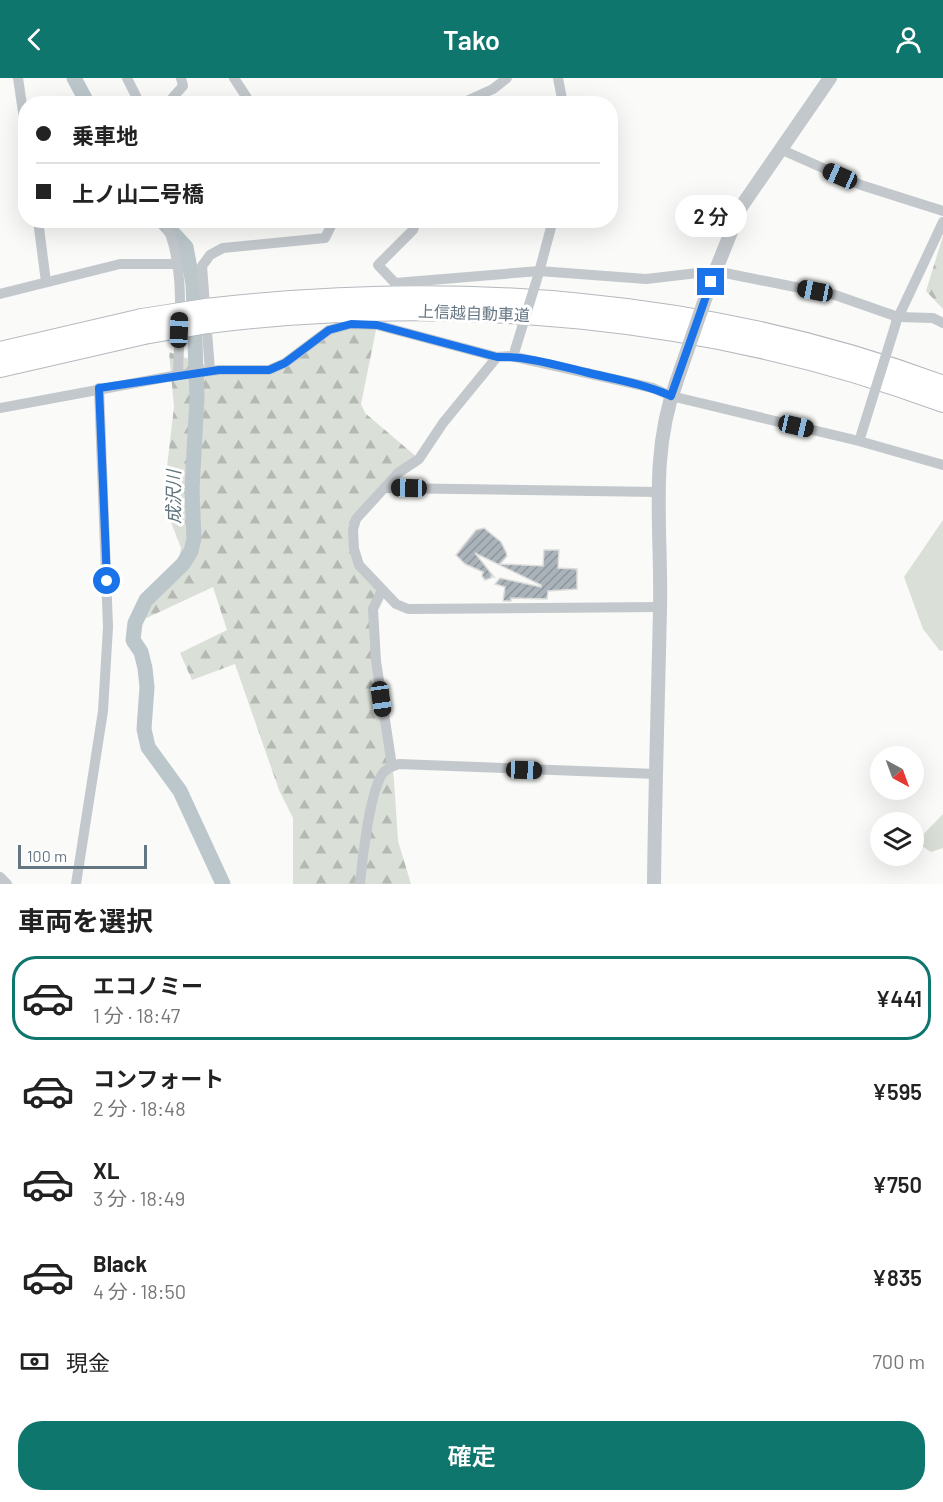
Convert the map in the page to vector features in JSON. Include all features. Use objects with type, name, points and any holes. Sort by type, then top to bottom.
[{"type":"highway","name":"上信越自動車道","points":[[0,352],[85,330],[143,326],[322,297],[444,295],[576,303],[694,319],[760,333],[879,364],[943,386]]},
{"type":"highway","name":"上信越自動車道","points":[[207,316],[444,310],[573,318],[700,336],[757,348],[841,369],[943,402]]},
{"type":"highway","name":"上信越自動車道","points":[[0,367],[143,326]]},
{"type":"street","points":[[18,78],[21,96]]},
{"type":"street","points":[[127,78],[136,96]]},
{"type":"street","points":[[175,96],[183,86],[181,78]]},
{"type":"street","points":[[234,78],[246,96]]},
{"type":"street","points":[[484,96],[507,78]]},
{"type":"street","points":[[558,78],[561,96]]},
{"type":"street","points":[[654,884],[660,607],[658,492],[662,445],[674,389],[713,276],[741,207],[830,78]]},
{"type":"street","points":[[780,150],[861,185],[943,211]]},
{"type":"street","points":[[860,438],[897,320],[943,222]]},
{"type":"street","points":[[39,228],[46,282]]},
{"type":"street","points":[[166,228],[180,286],[178,375]]},
{"type":"street","points":[[210,371],[202,266],[210,255],[223,248],[325,238],[330,228]]},
{"type":"street","points":[[414,228],[378,265],[395,283],[538,275],[646,279],[713,276],[836,295],[897,320],[933,318],[943,323]]},
{"type":"street","points":[[513,353],[538,275],[550,228]]},
{"type":"street","points":[[0,294],[120,264],[175,264]]},
{"type":"street","points":[[0,408],[178,375],[210,371],[269,370],[285,363],[329,330],[351,324],[377,325],[497,357],[513,353],[653,388],[674,389],[860,438],[943,465]]},
{"type":"street","points":[[497,357],[443,423],[419,459],[398,473],[386,488],[364,508],[353,530],[354,549],[359,566],[396,604],[408,609],[660,607]]},
{"type":"street","points":[[76,884],[103,711],[108,627],[99,388]]},
{"type":"street","points":[[386,488],[658,492]]},
{"type":"street","points":[[382,590],[373,609],[376,661],[392,766]]},
{"type":"street","points":[[360,884],[377,783],[384,772],[392,766],[399,764],[656,774]]},
{"type":"street","points":[[0,877],[7,884]]},
{"type":"green space","points":[[943,236],[943,309],[926,291]]},
{"type":"green space","points":[[377,325],[361,404],[365,413],[419,459],[357,519],[354,549],[382,590],[373,609],[394,780],[398,841],[411,884],[293,884],[293,818],[279,790],[235,664],[192,680],[180,653],[227,630],[213,587],[138,622],[147,604],[178,564],[181,548],[163,501],[174,407],[169,352],[219,370],[269,370],[332,332]]},
{"type":"green space","points":[[943,520],[943,650],[940,651],[923,629],[904,577]]},
{"type":"green space","points":[[943,814],[943,848],[931,852],[924,847],[924,834]]},
{"type":"building","points":[[484,528],[501,542],[506,552],[507,556],[500,564],[543,566],[544,550],[559,550],[558,568],[577,569],[577,589],[548,591],[547,599],[511,598],[511,601],[503,601],[505,587],[495,584],[500,578],[541,587],[541,585],[475,553],[494,577],[491,576],[485,580],[482,576],[483,572],[465,564],[456,555],[476,530]]},
{"type":"waterway","name":"成沢川","points":[[74,78],[84,96]]},
{"type":"waterway","name":"成沢川","points":[[169,228],[186,247],[193,284],[197,398],[192,489],[194,539],[191,551],[183,564],[146,600],[135,623],[133,640],[141,652],[145,668],[147,687],[144,729],[148,747],[180,791],[223,884]]},
{"type":"route","points":[[107,581],[99,388],[219,370],[269,370],[285,363],[329,330],[351,324],[377,325],[497,357],[512,357],[653,388],[671,396],[711,282]]}]
